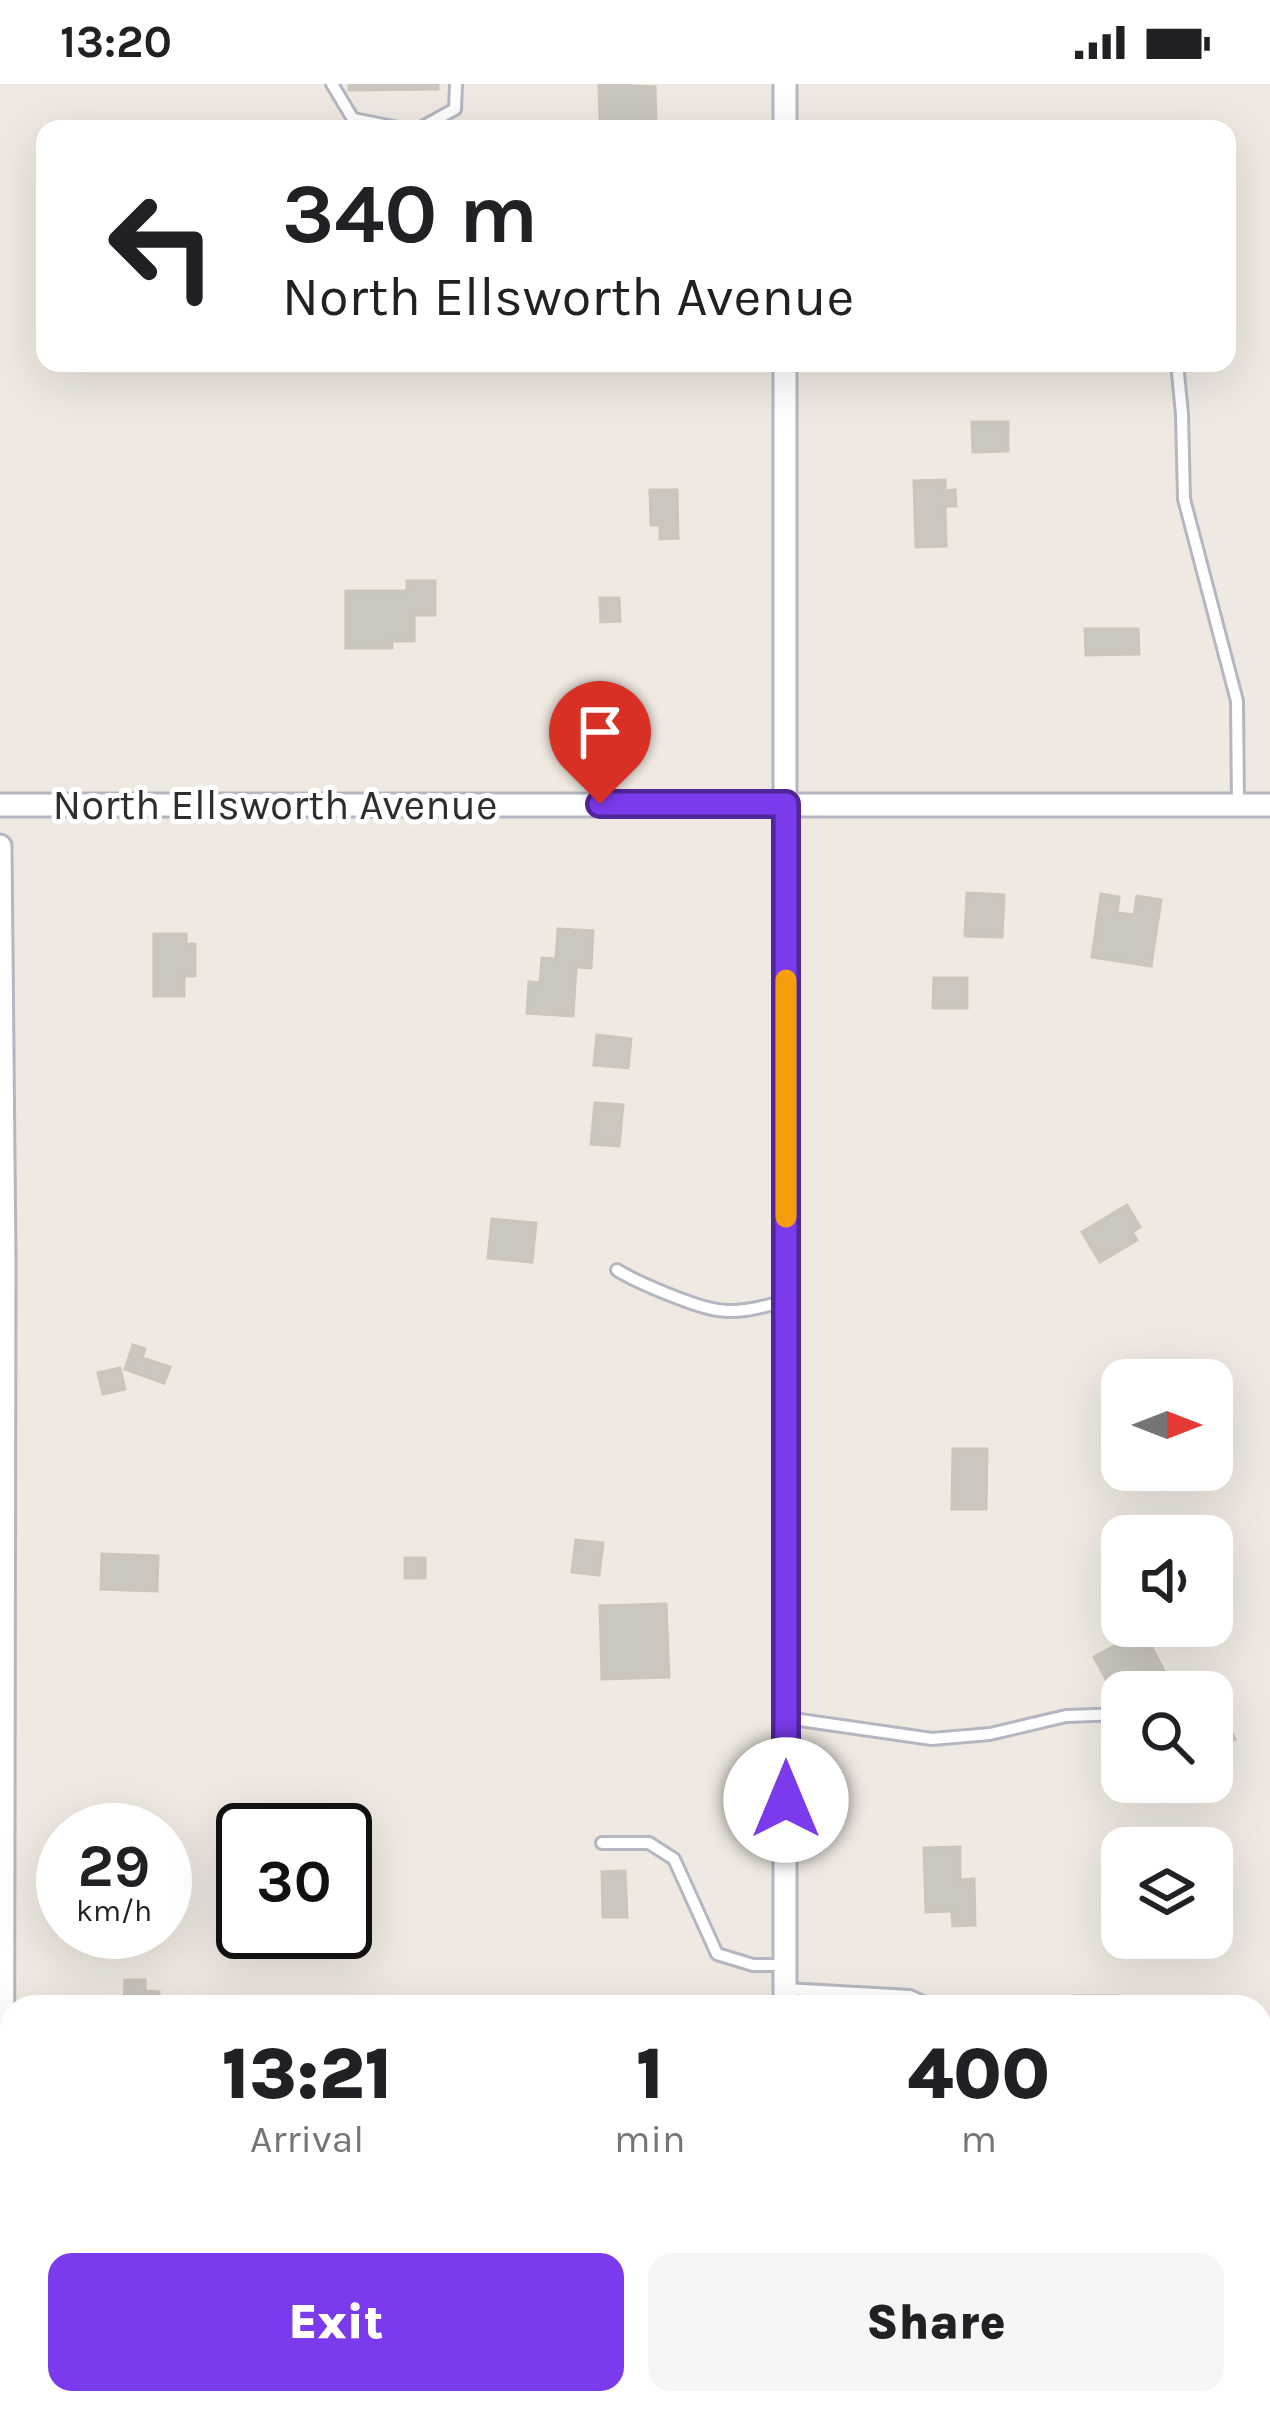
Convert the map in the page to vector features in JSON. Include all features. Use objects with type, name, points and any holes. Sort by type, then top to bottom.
[{"type":"street","points":[[785,84],[785,120]]},
{"type":"street","points":[[785,372],[785,1995]]},
{"type":"street","name":"North Ellsworth Avenue","points":[[0,805],[1270,805]]},
{"type":"street","points":[[0,846],[2,1995]]},
{"type":"lane","points":[[332,84],[358,120]]},
{"type":"lane","points":[[435,120],[455,109],[456,84]]},
{"type":"lane","points":[[1177,372],[1184,499],[1237,701],[1238,805]]},
{"type":"lane","points":[[617,1270],[638,1283],[717,1310],[745,1310],[786,1301]]},
{"type":"lane","points":[[787,1718],[932,1739],[990,1734],[1066,1716],[1101,1715]]},
{"type":"lane","points":[[602,1843],[649,1843],[674,1859],[717,1954],[752,1965],[785,1965]]},
{"type":"building","points":[[349,84],[438,84],[438,89],[349,90]]},
{"type":"building","points":[[599,84],[655,87],[656,120],[600,120]]},
{"type":"building","points":[[972,422],[1008,422],[1008,451],[973,452]]},
{"type":"building","points":[[945,480],[945,491],[955,490],[956,506],[945,506],[946,546],[916,547],[914,481]]},
{"type":"building","points":[[650,490],[677,490],[678,538],[660,539],[660,525],[651,525]]},
{"type":"building","points":[[407,581],[435,581],[435,615],[414,615],[414,641],[392,641],[392,648],[346,648],[346,591],[407,591]]},
{"type":"building","points":[[600,598],[619,598],[620,621],[601,622]]},
{"type":"building","points":[[1085,629],[1138,629],[1139,654],[1086,655]]},
{"type":"building","points":[[967,893],[1004,895],[1002,937],[965,936]]},
{"type":"building","points":[[1101,894],[1119,897],[1117,913],[1134,915],[1137,896],[1161,900],[1151,966],[1092,957]]},
{"type":"building","points":[[558,929],[593,931],[591,968],[576,967],[573,1016],[527,1013],[529,982],[540,983],[542,958],[556,959]]},
{"type":"building","points":[[154,934],[186,934],[186,944],[195,944],[195,976],[184,976],[184,996],[154,996]]},
{"type":"building","points":[[934,978],[967,978],[967,1008],[933,1008]]},
{"type":"building","points":[[597,1035],[631,1039],[628,1068],[594,1065]]},
{"type":"building","points":[[595,1103],[623,1105],[619,1146],[591,1144]]},
{"type":"building","points":[[1127,1205],[1140,1227],[1132,1232],[1137,1240],[1100,1262],[1082,1232]]},
{"type":"building","points":[[492,1219],[536,1223],[532,1262],[488,1258]]},
{"type":"building","points":[[133,1345],[145,1349],[142,1358],[170,1367],[164,1383],[125,1369]]},
{"type":"building","points":[[120,1368],[125,1389],[103,1394],[98,1373]]},
{"type":"building","points":[[953,1449],[987,1449],[986,1509],[952,1509]]},
{"type":"building","points":[[576,1540],[603,1543],[599,1575],[572,1572]]},
{"type":"building","points":[[102,1554],[158,1556],[157,1591],[101,1589]]},
{"type":"building","points":[[405,1558],[425,1558],[425,1578],[405,1578]]},
{"type":"building","points":[[666,1604],[669,1677],[602,1679],[600,1606]]},
{"type":"building","points":[[1113,1647],[1151,1647],[1164,1671],[1102,1671],[1094,1657]]},
{"type":"building","points":[[960,1847],[960,1880],[974,1879],[975,1925],[953,1926],[952,1911],[926,1912],[924,1848]]},
{"type":"building","points":[[625,1871],[627,1917],[603,1917],[602,1872]]},
{"type":"building","points":[[125,1980],[145,1980],[145,1991],[159,1992],[159,1995],[124,1995]]},
{"type":"slow traffic","points":[[786,980],[786,1217]]},
{"type":"route","points":[[600,804],[786,804],[786,1800]]}]
